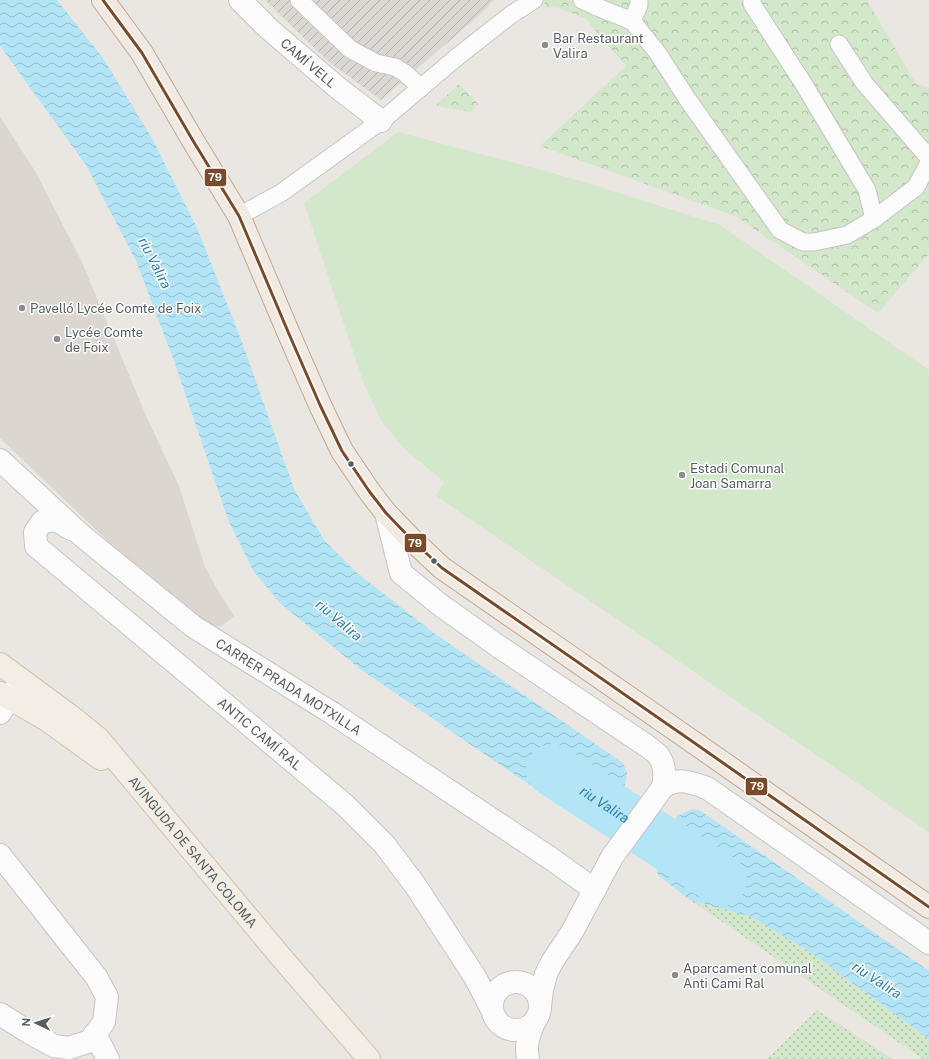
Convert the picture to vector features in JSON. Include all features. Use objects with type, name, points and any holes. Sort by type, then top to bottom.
[{"type":"highway","points":[[103,0],[142,53],[239,216],[320,405],[342,451],[369,492],[386,513],[442,568],[929,906]]},
{"type":"main road","name":"AVINGUDA DE SANTA COLOMA","points":[[0,664],[22,679],[98,738],[281,957],[369,1059]]},
{"type":"main road","points":[[3,702],[48,720],[109,765],[178,833]]},
{"type":"street","name":"CAMÍ VELL","points":[[240,0],[269,29],[338,88],[381,121]]},
{"type":"street","name":"CARRER PRADA MOTXILLA","points":[[0,460],[81,534],[194,627],[345,722],[550,858],[595,890]]},
{"type":"street","points":[[386,513],[402,573],[439,604],[498,646],[647,746],[659,756],[663,766],[665,775],[663,787]]},
{"type":"street","name":"ANTIC CAMÍ RAL","points":[[81,534],[56,520],[42,522],[35,532],[36,546],[346,805],[384,844],[415,886],[475,977],[491,1008]]},
{"type":"street","points":[[3,702],[22,679]]},
{"type":"street","points":[[528,1059],[526,1051],[528,1037],[537,1015],[546,974],[552,962],[572,932],[612,856],[663,787],[670,783],[679,781],[691,782],[707,788],[929,942]]},
{"type":"street","points":[[0,855],[98,978],[107,997],[104,1022],[96,1034],[90,1041],[69,1048],[54,1046],[0,1014]]},
{"type":"street","points":[[522,982],[529,985],[539,998],[537,1015],[527,1028],[519,1030],[510,1030],[503,1027],[497,1022],[491,1008],[495,993],[500,987],[507,983],[522,982]]},
{"type":"street","points":[[96,1034],[108,1059]]},
{"type":"lane","points":[[299,0],[350,49],[376,63],[395,66],[421,88]]},
{"type":"lane","points":[[239,216],[281,193],[381,121],[457,57],[512,14],[534,0]]},
{"type":"lane","points":[[582,0],[632,21],[657,52],[688,100],[780,230],[803,242],[814,242],[847,235],[874,218],[916,187],[929,163]]},
{"type":"lane","points":[[632,21],[639,5],[639,0]]},
{"type":"lane","points":[[748,1],[803,83],[867,190],[874,218]]},
{"type":"lane","points":[[838,44],[865,84],[929,158]]},
{"type":"shaded area","points":[[265,0],[494,0],[484,11],[381,100],[328,61]]},
{"type":"shaded area","name":"Lycée Comte de Foix","points":[[0,117],[35,171],[81,260],[147,418],[179,486],[205,567],[234,616],[222,626],[212,627],[112,545],[0,438]]},
{"type":"green space","points":[[544,0],[867,0],[916,84],[929,87],[929,254],[878,313],[735,216],[540,146],[626,66],[585,18],[555,7],[546,9]]},
{"type":"green space","points":[[459,84],[478,104],[471,112],[435,106]]},
{"type":"green space","name":"Estadi Comunal Joan Samarra","points":[[398,132],[578,180],[720,225],[929,370],[929,832],[436,496],[444,482],[406,450],[381,421],[363,381],[304,203]]},
{"type":"green space","points":[[690,900],[752,917],[810,952],[929,1039],[929,1059],[923,1059]]},
{"type":"green space","points":[[817,1010],[892,1059],[767,1059]]},
{"type":"water","points":[[0,0],[57,0],[103,58],[153,140],[197,228],[242,342],[294,489],[324,540],[357,573],[434,633],[623,763],[627,773],[620,804],[603,816],[591,821],[581,820],[360,669],[280,603],[254,572],[229,522],[173,358],[136,261],[86,165],[0,46]]},
{"type":"water","points":[[692,809],[701,811],[929,971],[929,1039],[810,952],[752,917],[690,900],[658,875],[653,859],[655,849],[677,816]]},
{"type":"waterway","name":"riu Valira","points":[[552,770],[721,880]]},
{"type":"transit line","name":"79","points":[[103,0],[142,53],[239,216],[320,405],[342,451],[386,513],[442,568],[929,907]]},
{"type":"place","name":"Bar Restaurant Valira","points":[[545,45]]},
{"type":"place","name":"Pavelló Lycée Comte de Foix","points":[[22,308]]},
{"type":"place","name":"Lycée Comte de Foix","points":[[57,339]]},
{"type":"place","name":"Estadi Comunal Joan Samarra","points":[[682,475]]},
{"type":"place","name":"Aparcament comunal Anti Cami Ral","points":[[675,975]]}]
